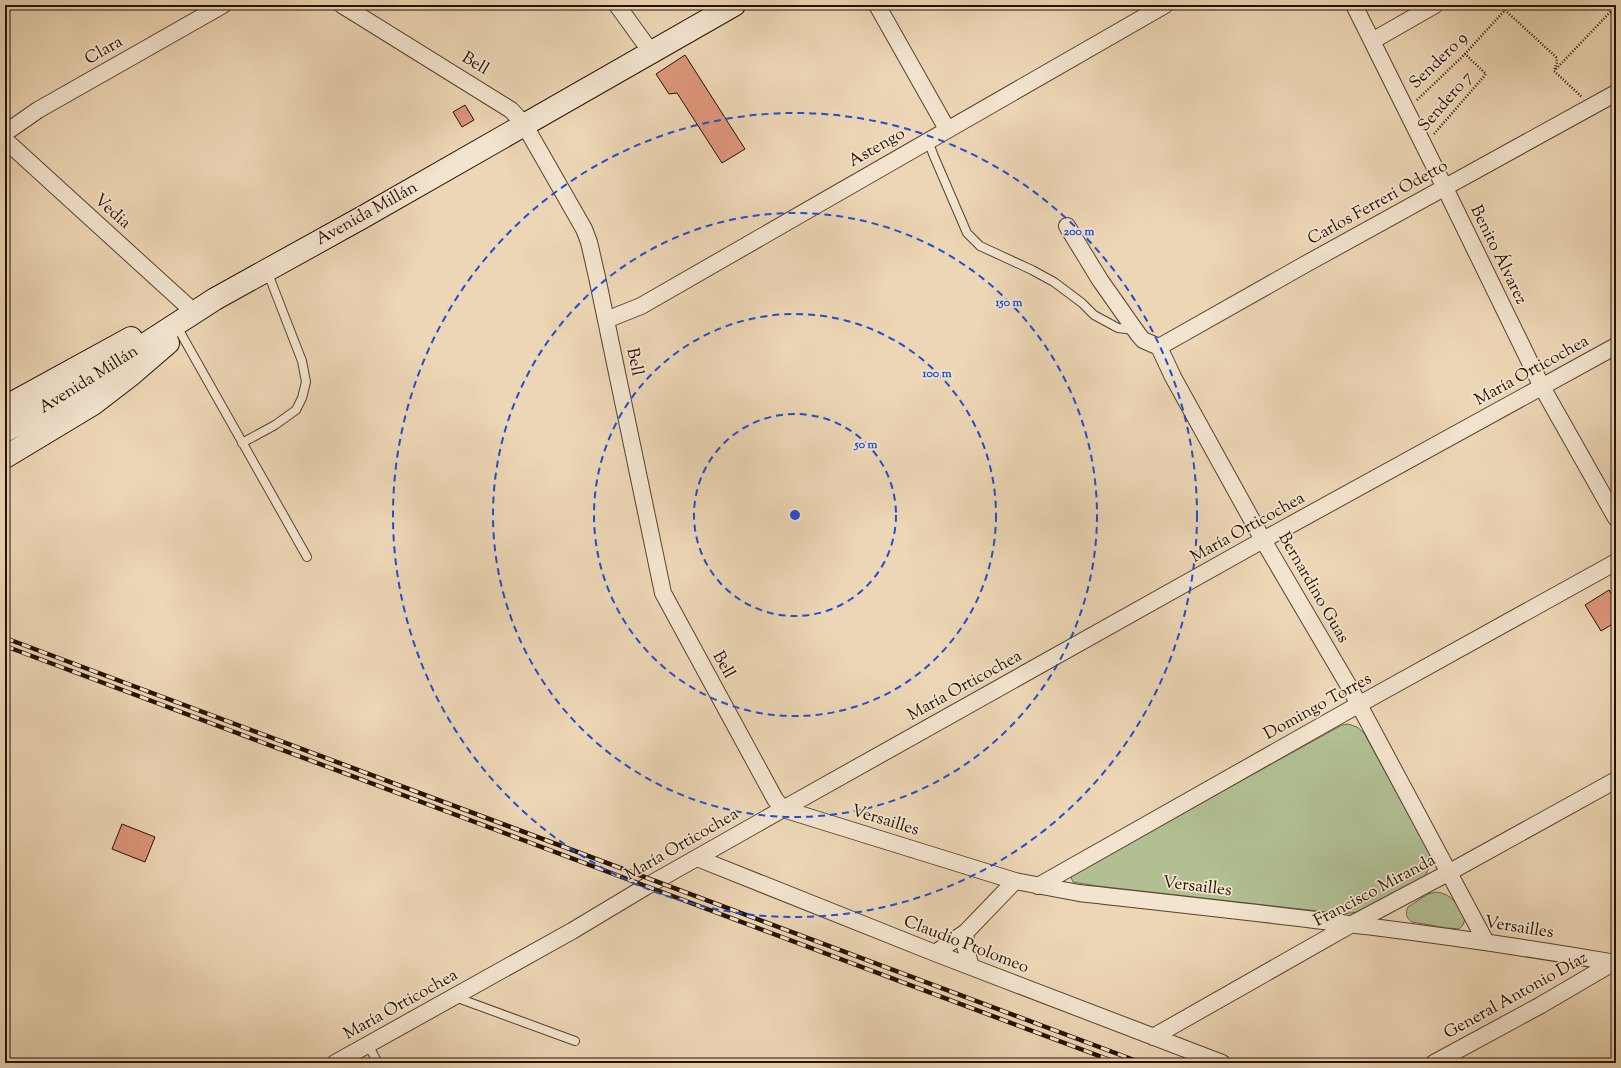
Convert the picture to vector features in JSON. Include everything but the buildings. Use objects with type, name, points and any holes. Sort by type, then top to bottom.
[{"type":"main road","name":"Avenida Millán","points":[[5,431],[48,407],[186,320],[215,299],[363,217],[734,5]]},
{"type":"main road","points":[[5,407],[150,327],[186,320]]},
{"type":"main road","points":[[5,457],[93,404],[132,374],[186,320]]},
{"type":"street","name":"Clara","points":[[5,133],[38,110],[223,5]]},
{"type":"street","name":"Bell","points":[[342,5],[499,100],[512,110],[524,124],[584,230],[589,242],[606,320],[663,593],[775,799],[783,809]]},
{"type":"street","points":[[617,5],[651,52]]},
{"type":"street","points":[[877,5],[947,129]]},
{"type":"street","name":"Astengo","points":[[606,320],[641,306],[1165,5]]},
{"type":"street","name":"Benito Álvarez","points":[[1354,5],[1542,387],[1616,518]]},
{"type":"street","points":[[1372,41],[1435,5]]},
{"type":"street","name":"Carlos Ferreri Odetto","points":[[1159,347],[1304,265],[1616,94]]},
{"type":"street","name":"Vedia","points":[[5,140],[186,320]]},
{"type":"street","points":[[1067,226],[1100,280],[1135,330],[1143,340],[1159,347]]},
{"type":"street","name":"María Orticochea","points":[[335,1063],[572,931],[647,886],[783,809],[1264,540],[1616,346]]},
{"type":"street","name":"Bernardino Guas","points":[[1159,347],[1173,377],[1358,705],[1486,942]]},
{"type":"street","name":"Domingo Torres","points":[[1038,886],[1358,705],[1616,562]]},
{"type":"street","name":"Francisco Miranda","points":[[1153,1037],[1352,924],[1616,780]]},
{"type":"street","name":"Versailles","points":[[783,809],[1015,881],[1038,886],[1078,893],[1352,924],[1486,942],[1615,962]]},
{"type":"street","name":"Claudio Ptolomeo","points":[[697,858],[935,954],[1222,1063]]},
{"type":"street","points":[[935,954],[966,932],[1015,881]]},
{"type":"street","points":[[966,932],[965,946],[971,967]]},
{"type":"street","name":"General Antonio Díaz","points":[[1434,1063],[1541,1005],[1615,962]]},
{"type":"lane","points":[[928,140],[967,233],[980,246],[1054,282],[1082,303],[1094,315],[1118,328],[1135,330]]},
{"type":"lane","points":[[242,443],[275,425],[296,410],[302,398],[306,382],[302,361],[267,270]]},
{"type":"lane","points":[[186,320],[242,443],[307,558]]},
{"type":"lane","points":[[454,997],[575,1041]]},
{"type":"lane","points":[[368,1045],[378,1063]]},
{"type":"path","points":[[1592,107],[1554,71],[1616,6]]},
{"type":"path","name":"Sendero 9","points":[[1406,110],[1465,54],[1505,10],[1556,57],[1557,62],[1554,71]]},
{"type":"path","name":"Sendero 7","points":[[1424,146],[1486,74],[1465,54]]},
{"type":"green space","points":[[1348,724],[1357,727],[1364,733],[1430,854],[1429,868],[1421,880],[1358,912],[1344,914],[1073,882],[1070,875],[1342,725]]},
{"type":"green space","points":[[1436,892],[1447,895],[1457,905],[1465,919],[1463,925],[1459,929],[1412,922],[1407,917],[1406,913],[1408,907],[1428,894]]},
{"type":"railway","points":[[5,638],[1142,1063]]},
{"type":"railway","points":[[5,646],[1118,1063]]}]
